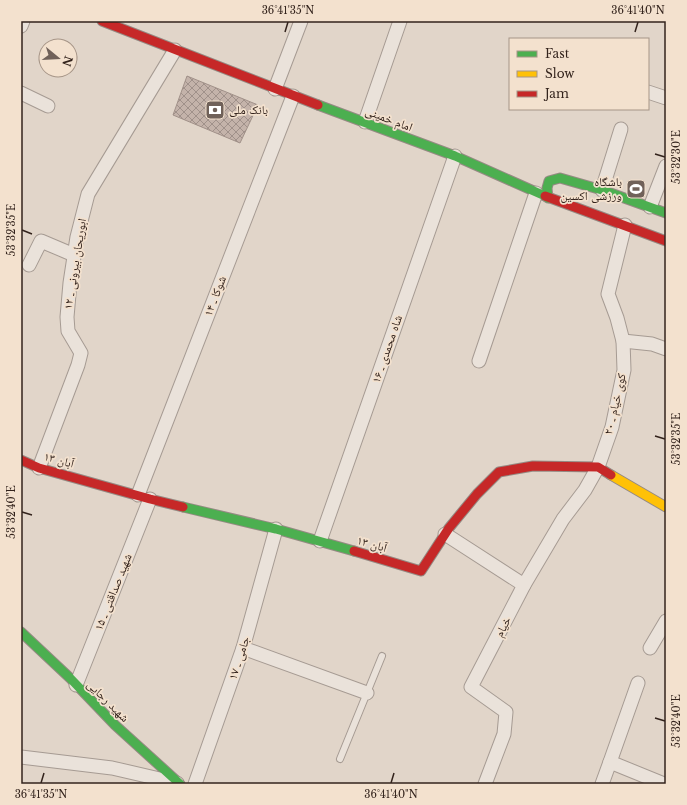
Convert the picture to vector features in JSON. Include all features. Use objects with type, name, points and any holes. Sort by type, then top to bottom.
[{"type":"street","points":[[21,26],[23,21]]},
{"type":"street","name":"امام خمینی","points":[[102,21],[293,96],[455,156],[542,195],[666,241]]},
{"type":"street","points":[[275,89],[301,21]]},
{"type":"street","points":[[365,122],[400,21]]},
{"type":"street","name":"ابوریحان بیرونی ـ ۱۲","points":[[39,468],[81,354],[68,331],[67,317],[70,283],[77,237],[88,194],[175,50]]},
{"type":"street","points":[[649,92],[666,98]]},
{"type":"street","points":[[21,93],[48,106]]},
{"type":"street","name":"شوکا ـ ۱۴","points":[[138,495],[293,96]]},
{"type":"street","points":[[602,190],[621,129]]},
{"type":"street","name":"شاه محمدی ـ ۱۶","points":[[320,541],[455,156]]},
{"type":"street","points":[[650,207],[666,166]]},
{"type":"street","points":[[479,361],[542,195],[550,182],[560,178],[602,190],[666,213]]},
{"type":"street","name":"کوی خیام ـ ۲۰","points":[[598,467],[612,427],[624,370],[623,341],[617,318],[608,294],[625,225]]},
{"type":"street","points":[[29,265],[41,241],[74,255]]},
{"type":"street","points":[[623,341],[652,344],[666,349]]},
{"type":"street","name":"۱۳ آبان","points":[[21,460],[39,468],[150,499],[276,529],[287,534],[320,541],[421,571],[445,534],[477,494],[499,472],[533,466],[598,467],[666,507]]},
{"type":"street","name":"خیام","points":[[485,784],[504,734],[506,712],[471,687],[524,585],[563,519],[585,490],[598,467]]},
{"type":"street","name":"شهید صداقتی ـ ۱۵","points":[[76,685],[150,499]]},
{"type":"street","name":"جامی ـ ۱۷","points":[[195,784],[243,648],[276,529]]},
{"type":"street","points":[[445,534],[524,585]]},
{"type":"street","points":[[650,648],[666,621]]},
{"type":"street","name":"شهید رجایی","points":[[21,632],[115,725],[178,784]]},
{"type":"street","points":[[243,648],[367,694]]},
{"type":"street","points":[[602,784],[638,683]]},
{"type":"street","points":[[21,757],[112,768],[178,784]]},
{"type":"street","points":[[610,762],[664,784]]},
{"type":"lane","points":[[340,759],[382,656]]},
{"type":"building","name":"بانک ملی","points":[[187,76],[258,105],[240,143],[173,115]]},
{"type":"traffic: fast","points":[[318,105],[455,156],[545,196]]},
{"type":"traffic: fast","points":[[548,198],[547,188],[549,181],[560,178],[602,190],[666,213]]},
{"type":"traffic: fast","points":[[183,507],[276,529],[354,551]]},
{"type":"traffic: fast","points":[[21,632],[70,678],[115,725],[180,784]]},
{"type":"traffic: slow","points":[[611,475],[666,507]]},
{"type":"traffic: jam","points":[[102,21],[318,105]]},
{"type":"traffic: jam","points":[[545,196],[666,241]]},
{"type":"traffic: jam","points":[[21,460],[39,468],[183,507]]},
{"type":"traffic: jam","points":[[354,551],[421,571],[449,528],[477,494],[499,472],[533,466],[598,467],[611,475]]},
{"type":"place","name":"بانک ملی","points":[[215,110]]},
{"type":"place","name":"باشگاه ورزشی اکسین","points":[[636,189]]}]
